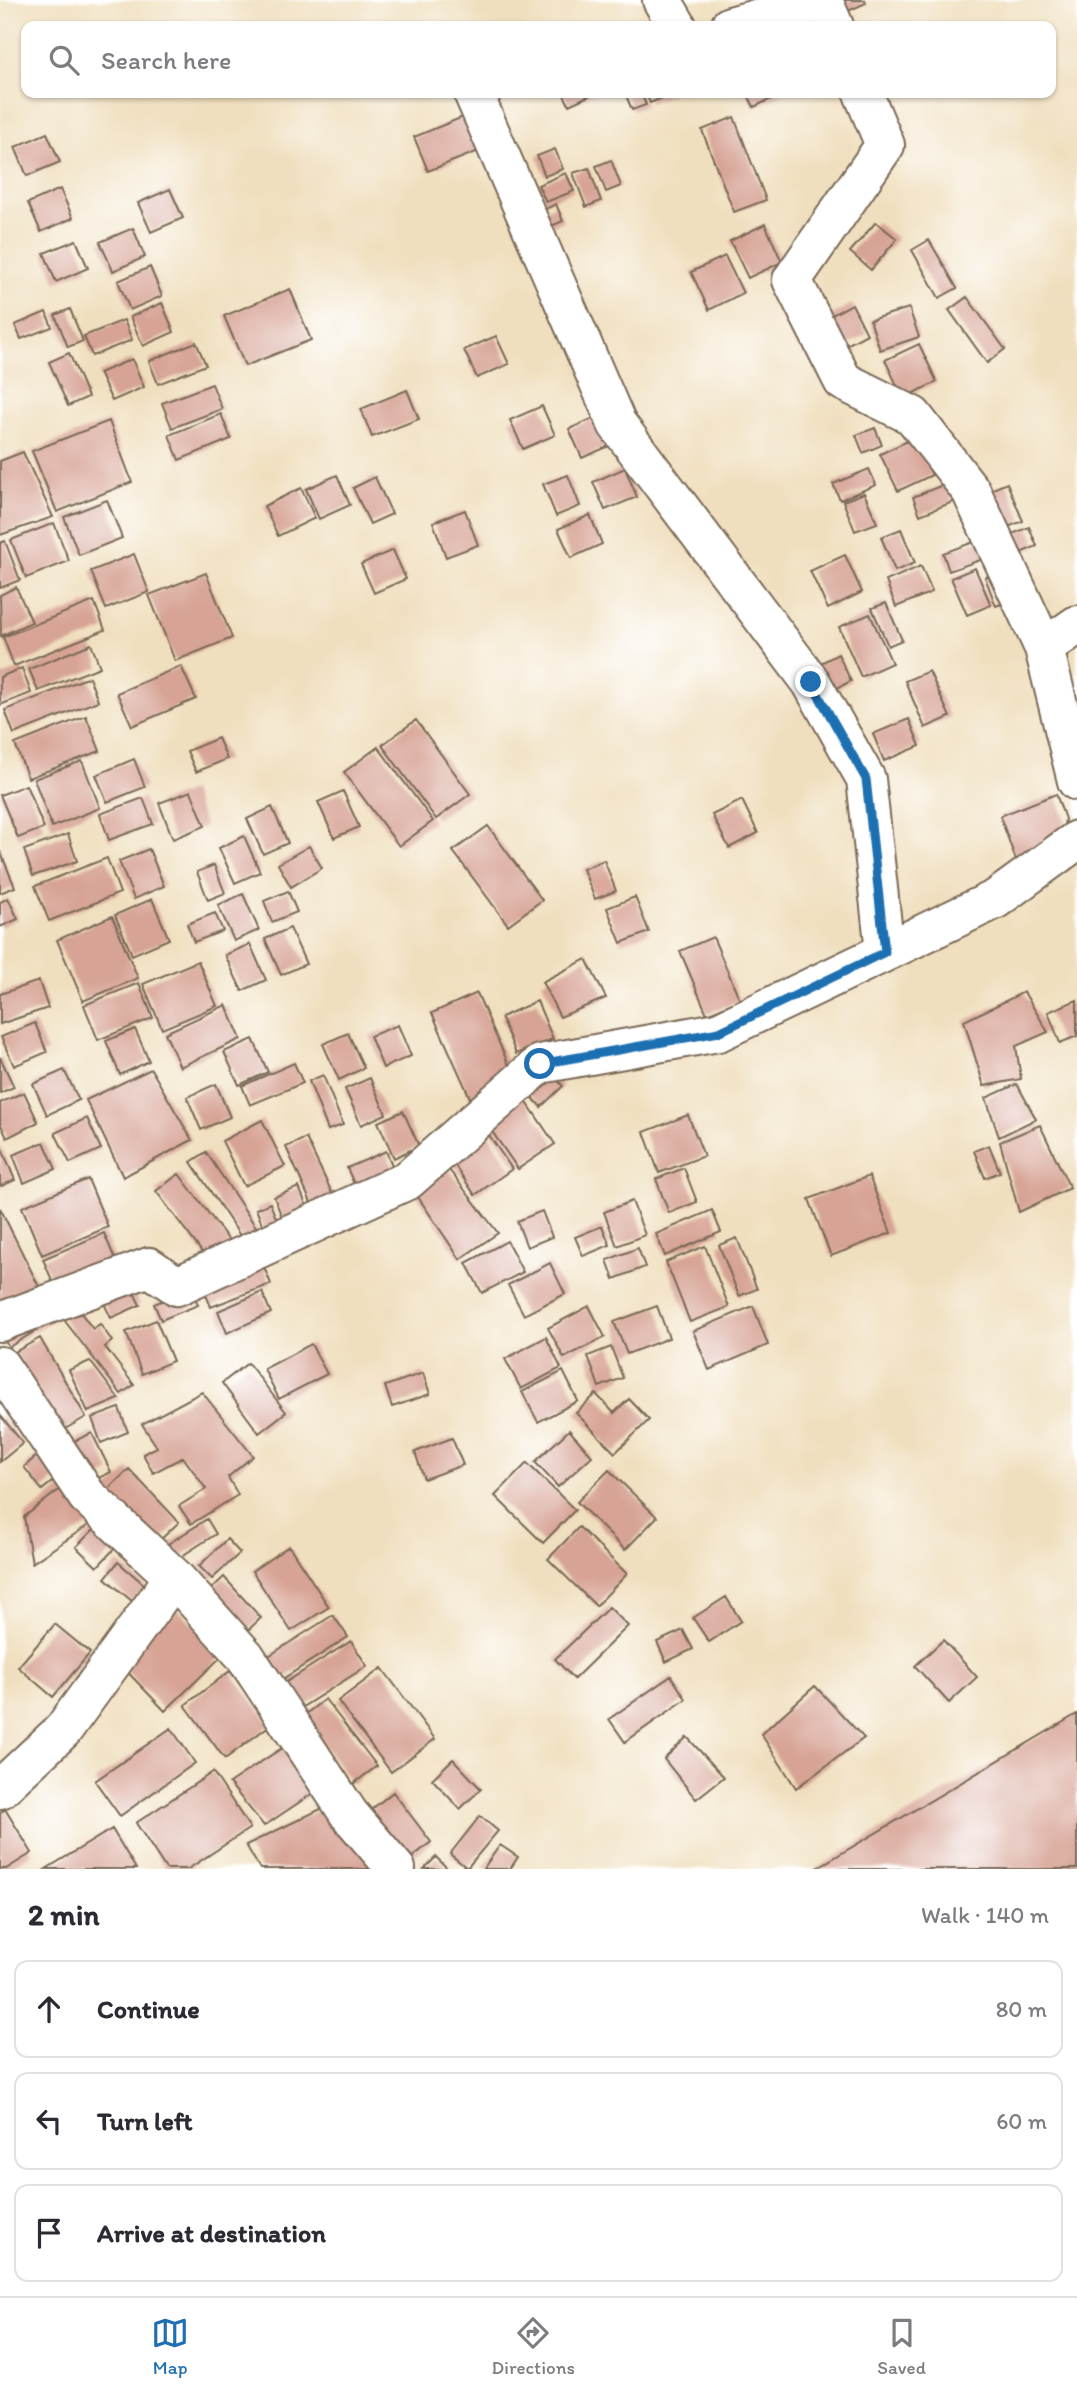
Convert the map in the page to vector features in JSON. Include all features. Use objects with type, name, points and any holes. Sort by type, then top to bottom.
[{"type":"street","points":[[662,0],[674,21]]},
{"type":"street","points":[[749,21],[823,1],[832,21]]},
{"type":"street","points":[[475,98],[617,424],[811,682],[866,779],[885,952]]},
{"type":"street","points":[[865,98],[885,145],[792,280],[843,381],[913,416],[971,491],[1044,648],[1077,781]]},
{"type":"street","points":[[1044,648],[1077,625]]},
{"type":"street","points":[[0,1322],[149,1267],[177,1286],[408,1180],[540,1064],[719,1032],[996,899],[1073,853]]},
{"type":"street","points":[[0,1366],[87,1496],[174,1577],[245,1656],[349,1814],[396,1869]]},
{"type":"street","points":[[0,1789],[64,1730],[174,1577]]},
{"type":"building","points":[[832,0],[865,0],[866,3],[839,15]]},
{"type":"building","points":[[566,98],[584,98],[569,105]]},
{"type":"building","points":[[627,98],[643,98],[646,105],[632,110]]},
{"type":"building","points":[[648,98],[662,98],[650,103]]},
{"type":"building","points":[[750,98],[773,98],[754,107]]},
{"type":"building","points":[[470,114],[484,149],[428,171],[414,137]]},
{"type":"building","points":[[734,117],[766,200],[734,212],[702,130]]},
{"type":"building","points":[[47,133],[60,162],[27,176],[15,147]]},
{"type":"building","points":[[555,149],[563,169],[545,176],[537,156]]},
{"type":"building","points":[[611,160],[621,186],[606,192],[596,166]]},
{"type":"building","points":[[589,168],[601,201],[586,207],[573,173]]},
{"type":"building","points":[[566,173],[574,191],[546,202],[538,185]]},
{"type":"building","points":[[60,189],[73,218],[41,232],[28,203]]},
{"type":"building","points":[[170,189],[183,218],[151,232],[138,203]]},
{"type":"building","points":[[556,204],[563,221],[538,232],[530,216]]},
{"type":"building","points":[[876,222],[897,239],[871,270],[850,252]]},
{"type":"building","points":[[765,224],[782,262],[748,278],[730,241]]},
{"type":"building","points":[[133,228],[145,257],[113,271],[100,242]]},
{"type":"building","points":[[76,240],[88,268],[56,282],[44,253]]},
{"type":"building","points":[[929,240],[957,288],[939,298],[912,250]]},
{"type":"building","points":[[725,256],[743,293],[709,310],[691,272]]},
{"type":"building","points":[[150,267],[162,296],[130,310],[118,281]]},
{"type":"building","points":[[290,289],[311,340],[245,366],[224,316]]},
{"type":"building","points":[[967,297],[1005,349],[987,363],[949,310]]},
{"type":"building","points":[[162,303],[174,332],[143,346],[130,317]]},
{"type":"building","points":[[852,304],[867,334],[843,347],[828,317]]},
{"type":"building","points":[[909,308],[919,337],[880,350],[870,320]]},
{"type":"building","points":[[70,309],[83,341],[68,347],[55,315]]},
{"type":"building","points":[[46,312],[52,327],[21,339],[15,325]]},
{"type":"building","points":[[124,320],[132,340],[92,356],[84,336]]},
{"type":"building","points":[[496,336],[509,364],[477,378],[464,350]]},
{"type":"building","points":[[196,342],[206,365],[158,384],[149,361]]},
{"type":"building","points":[[919,344],[937,382],[903,398],[885,360]]},
{"type":"building","points":[[69,353],[88,397],[68,406],[49,362]]},
{"type":"building","points":[[132,359],[144,387],[112,401],[99,373]]},
{"type":"building","points":[[212,384],[222,409],[172,428],[162,403]]},
{"type":"building","points":[[407,390],[419,419],[372,437],[361,409]]},
{"type":"building","points":[[542,406],[555,435],[523,449],[510,420]]},
{"type":"building","points":[[221,414],[231,439],[179,460],[169,435]]},
{"type":"building","points":[[601,415],[614,444],[582,458],[569,429]]},
{"type":"building","points":[[109,421],[132,482],[57,512],[32,451]]},
{"type":"building","points":[[875,428],[882,445],[863,453],[856,435]]},
{"type":"building","points":[[914,438],[932,475],[898,491],[880,454]]},
{"type":"building","points":[[23,452],[53,517],[0,535],[0,461]]},
{"type":"building","points":[[625,468],[637,497],[605,510],[593,482]]},
{"type":"building","points":[[869,469],[876,485],[840,500],[833,484]]},
{"type":"building","points":[[337,475],[350,505],[319,519],[306,489]]},
{"type":"building","points":[[568,475],[580,506],[556,516],[543,484]]},
{"type":"building","points":[[375,477],[392,514],[370,524],[353,488]]},
{"type":"building","points":[[1007,483],[1023,521],[998,531],[983,493]]},
{"type":"building","points":[[945,484],[953,502],[920,515],[913,497]]},
{"type":"building","points":[[301,488],[315,518],[278,536],[264,506]]},
{"type":"building","points":[[864,493],[877,523],[855,531],[843,501]]},
{"type":"building","points":[[107,500],[122,538],[79,555],[64,517]]},
{"type":"building","points":[[465,510],[478,545],[446,557],[433,522]]},
{"type":"building","points":[[590,515],[602,544],[571,558],[558,529]]},
{"type":"building","points":[[54,523],[69,561],[26,578],[11,540]]},
{"type":"building","points":[[1029,527],[1037,546],[1009,558],[1001,539]]},
{"type":"building","points":[[901,529],[915,563],[895,571],[881,537]]},
{"type":"building","points":[[982,539],[989,557],[949,571],[943,553]]},
{"type":"building","points":[[5,541],[20,580],[0,588],[0,543]]},
{"type":"building","points":[[393,550],[406,579],[374,593],[361,564]]},
{"type":"building","points":[[134,554],[149,592],[106,609],[91,571]]},
{"type":"building","points":[[845,555],[862,592],[828,609],[810,571]]},
{"type":"building","points":[[921,566],[932,592],[896,607],[886,581]]},
{"type":"building","points":[[975,568],[991,605],[967,615],[951,578]]},
{"type":"building","points":[[1004,570],[1015,599],[996,606],[985,577]]},
{"type":"building","points":[[206,573],[232,638],[175,661],[149,595]]},
{"type":"building","points":[[16,587],[32,622],[1,636],[0,595]]},
{"type":"building","points":[[94,601],[105,630],[14,666],[3,637]]},
{"type":"building","points":[[886,603],[902,640],[888,646],[872,608]]},
{"type":"building","points":[[870,614],[892,663],[861,677],[839,627]]},
{"type":"building","points":[[91,644],[100,667],[38,691],[29,669]]},
{"type":"building","points":[[838,654],[851,681],[828,693],[815,666]]},
{"type":"building","points":[[181,666],[196,699],[132,726],[117,693]]},
{"type":"building","points":[[22,668],[31,693],[0,705],[0,677]]},
{"type":"building","points":[[929,671],[950,717],[925,728],[905,681]]},
{"type":"building","points":[[89,677],[98,701],[14,734],[5,710]]},
{"type":"building","points":[[86,716],[100,751],[28,778],[15,744]]},
{"type":"building","points":[[909,719],[920,746],[884,761],[873,734]]},
{"type":"building","points":[[416,720],[470,794],[436,819],[382,745]]},
{"type":"building","points":[[218,738],[227,759],[196,772],[187,751]]},
{"type":"building","points":[[378,747],[433,821],[399,846],[344,772]]},
{"type":"building","points":[[134,759],[145,787],[107,802],[96,775]]},
{"type":"building","points":[[82,761],[100,808],[52,827],[34,779]]},
{"type":"building","points":[[26,785],[44,828],[18,838],[0,795]]},
{"type":"building","points":[[191,791],[205,826],[173,839],[159,803]]},
{"type":"building","points":[[343,791],[359,827],[334,838],[318,802]]},
{"type":"building","points":[[1056,794],[1065,819],[1062,839],[1017,863],[1000,816]]},
{"type":"building","points":[[143,798],[153,824],[109,840],[100,814]]},
{"type":"building","points":[[742,800],[758,833],[729,848],[712,815]]},
{"type":"building","points":[[272,807],[288,843],[263,854],[247,819]]},
{"type":"building","points":[[488,826],[542,900],[508,925],[453,851]]},
{"type":"building","points":[[68,834],[77,861],[33,876],[24,850]]},
{"type":"building","points":[[244,836],[260,872],[235,883],[219,848]]},
{"type":"building","points":[[309,846],[322,868],[291,887],[278,864]]},
{"type":"building","points":[[149,849],[164,886],[134,899],[119,861]]},
{"type":"building","points":[[0,851],[15,887],[0,893]]},
{"type":"building","points":[[107,858],[120,893],[49,921],[35,886]]},
{"type":"building","points":[[604,860],[616,891],[595,899],[583,869]]},
{"type":"building","points":[[214,865],[225,893],[208,900],[197,872]]},
{"type":"building","points":[[288,891],[297,912],[272,922],[264,901]]},
{"type":"building","points":[[243,894],[259,930],[234,941],[218,905]]},
{"type":"building","points":[[635,897],[649,932],[621,943],[607,908]]},
{"type":"building","points":[[8,898],[18,919],[0,927],[0,902]]},
{"type":"building","points":[[152,899],[169,939],[132,955],[115,915]]},
{"type":"building","points":[[215,913],[223,931],[194,942],[187,924]]},
{"type":"building","points":[[112,916],[138,978],[83,1001],[57,940]]},
{"type":"building","points":[[290,928],[306,964],[281,975],[265,939]]},
{"type":"building","points":[[713,937],[740,1000],[707,1014],[680,951]]},
{"type":"building","points":[[250,944],[266,980],[242,991],[225,955]]},
{"type":"building","points":[[586,959],[606,998],[560,1017],[542,982]]},
{"type":"building","points":[[198,961],[217,1006],[162,1029],[143,984]]},
{"type":"building","points":[[39,981],[48,1008],[0,1024],[0,994]]},
{"type":"building","points":[[139,983],[153,1018],[98,1040],[84,1005]]},
{"type":"building","points":[[1024,992],[1048,1032],[1016,1046],[1021,1079],[984,1086],[964,1021]]},
{"type":"building","points":[[477,993],[515,1079],[471,1100],[432,1013]]},
{"type":"building","points":[[1077,1000],[1077,1036],[1060,1043],[1048,1012]]},
{"type":"building","points":[[537,1001],[553,1039],[516,1054],[501,1017]]},
{"type":"building","points":[[226,1005],[241,1039],[180,1067],[165,1033]]},
{"type":"building","points":[[35,1023],[47,1052],[14,1066],[1,1037]]},
{"type":"building","points":[[398,1025],[411,1056],[383,1068],[370,1036]]},
{"type":"building","points":[[135,1029],[149,1061],[120,1075],[106,1041]]},
{"type":"building","points":[[348,1033],[364,1068],[339,1080],[323,1044]]},
{"type":"building","points":[[253,1039],[268,1072],[239,1085],[224,1052]]},
{"type":"building","points":[[0,1057],[14,1087],[0,1093]]},
{"type":"building","points":[[294,1063],[303,1083],[250,1105],[242,1086]]},
{"type":"building","points":[[541,1063],[563,1086],[541,1107],[519,1083]]},
{"type":"building","points":[[151,1069],[192,1140],[123,1177],[86,1100]]},
{"type":"building","points":[[64,1070],[79,1100],[47,1115],[33,1084]]},
{"type":"building","points":[[323,1075],[343,1125],[328,1130],[309,1081]]},
{"type":"building","points":[[370,1078],[386,1114],[361,1125],[345,1089]]},
{"type":"building","points":[[216,1084],[230,1117],[201,1130],[187,1097]]},
{"type":"building","points":[[1017,1084],[1036,1119],[999,1137],[986,1098]]},
{"type":"building","points":[[517,1088],[555,1144],[518,1169],[480,1114]]},
{"type":"building","points":[[24,1092],[38,1122],[7,1138],[0,1123],[0,1103]]},
{"type":"building","points":[[403,1111],[419,1146],[394,1158],[378,1122]]},
{"type":"building","points":[[474,1113],[512,1169],[475,1195],[437,1139]]},
{"type":"building","points":[[688,1115],[704,1156],[659,1173],[644,1132]]},
{"type":"building","points":[[87,1118],[101,1149],[70,1163],[55,1133]]},
{"type":"building","points":[[262,1120],[285,1166],[244,1186],[222,1141]]},
{"type":"building","points":[[1040,1125],[1070,1188],[1019,1212],[1000,1142]]},
{"type":"building","points":[[306,1138],[333,1195],[312,1205],[286,1147]]},
{"type":"building","points":[[44,1142],[56,1169],[24,1183],[13,1155]]},
{"type":"building","points":[[0,1144],[15,1180],[1,1186],[0,1185]]},
{"type":"building","points":[[429,1144],[498,1233],[460,1259],[399,1169]]},
{"type":"building","points":[[989,1145],[1000,1172],[985,1178],[974,1151]]},
{"type":"building","points":[[386,1151],[397,1177],[358,1193],[347,1168]]},
{"type":"building","points":[[206,1152],[264,1239],[249,1249],[191,1162]]},
{"type":"building","points":[[684,1168],[697,1202],[669,1213],[656,1179]]},
{"type":"building","points":[[179,1174],[237,1251],[214,1268],[156,1191]]},
{"type":"building","points":[[869,1176],[891,1233],[831,1256],[809,1199]]},
{"type":"building","points":[[88,1179],[108,1227],[42,1255],[22,1207]]},
{"type":"building","points":[[299,1187],[312,1220],[287,1230],[274,1197]]},
{"type":"building","points":[[632,1201],[645,1235],[617,1246],[604,1212]]},
{"type":"building","points":[[270,1203],[283,1236],[269,1241],[256,1209]]},
{"type":"building","points":[[0,1208],[55,1319],[9,1347],[0,1334]]},
{"type":"building","points":[[712,1210],[721,1232],[665,1256],[656,1234]]},
{"type":"building","points":[[542,1211],[552,1237],[527,1247],[517,1221]]},
{"type":"building","points":[[602,1226],[610,1245],[583,1256],[575,1237]]},
{"type":"building","points":[[104,1233],[120,1271],[59,1297],[43,1259]]},
{"type":"building","points":[[737,1238],[757,1289],[739,1296],[719,1245]]},
{"type":"building","points":[[507,1241],[523,1272],[482,1293],[466,1263]]},
{"type":"building","points":[[705,1246],[729,1307],[690,1322],[666,1262]]},
{"type":"building","points":[[638,1248],[645,1267],[614,1279],[607,1260]]},
{"type":"building","points":[[262,1262],[271,1284],[211,1307],[202,1285]]},
{"type":"building","points":[[550,1263],[565,1294],[524,1315],[508,1285]]},
{"type":"building","points":[[128,1280],[140,1305],[111,1318],[99,1293]]},
{"type":"building","points":[[192,1289],[198,1305],[161,1320],[154,1304]]},
{"type":"building","points":[[262,1292],[271,1313],[227,1333],[218,1311]]},
{"type":"building","points":[[72,1301],[93,1329],[100,1324],[112,1341],[105,1347],[134,1385],[121,1394],[58,1312]]},
{"type":"building","points":[[589,1306],[605,1337],[564,1358],[548,1328]]},
{"type":"building","points":[[657,1306],[669,1338],[627,1354],[614,1322]]},
{"type":"building","points":[[753,1306],[768,1345],[709,1370],[693,1331]]},
{"type":"building","points":[[156,1320],[173,1361],[142,1374],[126,1332]]},
{"type":"building","points":[[546,1337],[561,1368],[521,1389],[505,1359]]},
{"type":"building","points":[[40,1338],[86,1417],[60,1432],[15,1352]]},
{"type":"building","points":[[311,1344],[327,1374],[279,1399],[264,1369]]},
{"type":"building","points":[[611,1347],[623,1378],[599,1387],[588,1356]]},
{"type":"building","points":[[90,1361],[119,1399],[88,1412],[69,1370]]},
{"type":"building","points":[[248,1363],[286,1412],[259,1433],[222,1383]]},
{"type":"building","points":[[563,1371],[578,1401],[538,1422],[522,1392]]},
{"type":"building","points":[[423,1373],[430,1394],[392,1407],[385,1386]]},
{"type":"building","points":[[202,1392],[253,1456],[228,1477],[238,1495],[191,1524],[179,1506],[206,1489],[183,1457],[153,1473],[143,1454],[157,1447],[142,1424]]},
{"type":"building","points":[[596,1394],[614,1413],[629,1399],[649,1420],[615,1453],[576,1413]]},
{"type":"building","points":[[119,1408],[128,1432],[101,1443],[92,1418]]},
{"type":"building","points":[[0,1415],[23,1443],[0,1462]]},
{"type":"building","points":[[569,1430],[592,1456],[558,1487],[535,1462]]},
{"type":"building","points":[[92,1433],[111,1472],[91,1482],[72,1442]]},
{"type":"building","points":[[452,1438],[463,1465],[424,1479],[415,1452]]},
{"type":"building","points":[[39,1454],[58,1477],[42,1490],[24,1467]]},
{"type":"building","points":[[527,1463],[575,1510],[543,1543],[495,1496]]},
{"type":"building","points":[[129,1469],[179,1522],[152,1548],[102,1495]]},
{"type":"building","points":[[609,1470],[657,1517],[625,1550],[577,1502]]},
{"type":"building","points":[[64,1486],[90,1524],[32,1563],[24,1517]]},
{"type":"building","points":[[207,1519],[216,1534],[177,1559],[168,1544]]},
{"type":"building","points":[[96,1527],[116,1547],[97,1567],[76,1547]]},
{"type":"building","points":[[579,1527],[627,1574],[596,1606],[548,1559]]},
{"type":"building","points":[[227,1539],[240,1553],[212,1579],[199,1566]]},
{"type":"building","points":[[289,1546],[329,1607],[291,1631],[252,1571]]},
{"type":"building","points":[[118,1562],[146,1586],[133,1602],[105,1578]]},
{"type":"building","points":[[224,1577],[261,1618],[246,1632],[208,1592]]},
{"type":"building","points":[[726,1597],[741,1621],[709,1642],[693,1618]]},
{"type":"building","points":[[174,1605],[223,1655],[165,1711],[116,1660]]},
{"type":"building","points":[[609,1607],[628,1626],[574,1679],[555,1659]]},
{"type":"building","points":[[333,1615],[348,1637],[281,1680],[267,1657]]},
{"type":"building","points":[[55,1624],[90,1653],[53,1697],[18,1667]]},
{"type":"building","points":[[683,1630],[693,1649],[666,1662],[657,1642]]},
{"type":"building","points":[[943,1640],[977,1677],[949,1703],[915,1666]]},
{"type":"building","points":[[351,1641],[367,1666],[296,1711],[280,1686]]},
{"type":"building","points":[[382,1668],[435,1739],[391,1772],[338,1701]]},
{"type":"building","points":[[230,1671],[270,1725],[225,1759],[185,1705]]},
{"type":"building","points":[[671,1676],[686,1699],[625,1742],[609,1719]]},
{"type":"building","points":[[815,1686],[864,1738],[796,1788],[761,1734]]},
{"type":"building","points":[[325,1699],[377,1766],[353,1784],[302,1717]]},
{"type":"building","points":[[1077,1714],[1077,1869],[815,1869]]},
{"type":"building","points":[[171,1728],[195,1763],[120,1816],[95,1781]]},
{"type":"building","points":[[687,1737],[724,1777],[696,1799],[664,1759]]},
{"type":"building","points":[[282,1748],[319,1789],[264,1826],[229,1783]]},
{"type":"building","points":[[453,1759],[481,1789],[460,1809],[432,1779]]},
{"type":"building","points":[[213,1772],[250,1828],[188,1869],[166,1869],[136,1823]]},
{"type":"building","points":[[393,1792],[431,1842],[405,1863],[367,1813]]},
{"type":"building","points":[[327,1806],[377,1869],[260,1869],[246,1845]]},
{"type":"building","points":[[5,1809],[32,1853],[6,1869],[0,1869],[0,1813]]},
{"type":"building","points":[[480,1816],[498,1831],[467,1868],[450,1854]]},
{"type":"building","points":[[112,1829],[136,1869],[46,1869]]},
{"type":"building","points":[[500,1845],[518,1857],[510,1869],[483,1869]]},
{"type":"building","points":[[436,1857],[448,1869],[424,1869]]},
{"type":"route","points":[[540,1064],[719,1032],[885,952],[866,779],[811,682]]}]
